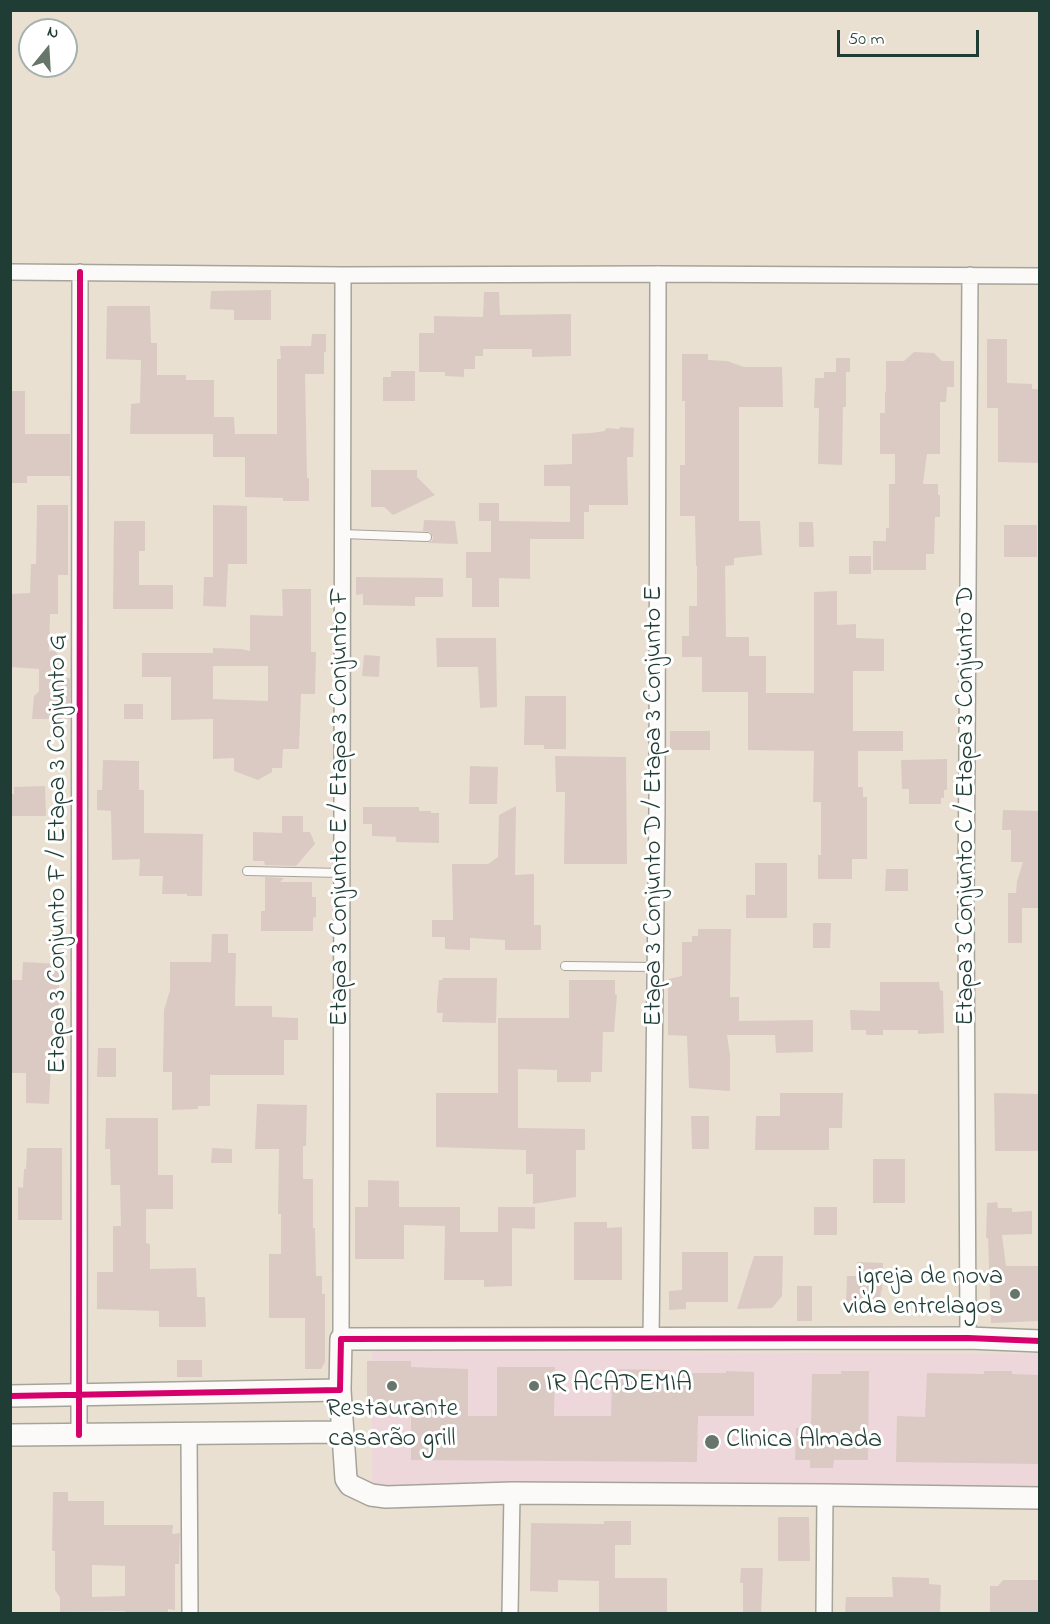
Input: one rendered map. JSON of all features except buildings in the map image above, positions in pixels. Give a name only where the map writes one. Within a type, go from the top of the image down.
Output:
[{"type":"street","points":[[10,272],[1040,276]]},
{"type":"street","name":"Etapa 3 Conjunto F / Etapa 3 Conjunto G","points":[[79,1435],[80,272]]},
{"type":"street","name":"Etapa 3 Conjunto D / Etapa 3 Conjunto E","points":[[651,1339],[658,273]]},
{"type":"street","name":"Etapa 3 Conjunto E / Etapa 3 Conjunto F","points":[[340,1339],[343,275]]},
{"type":"street","name":"Etapa 3 Conjunto C / Etapa 3 Conjunto D","points":[[968,1338],[966,906],[970,275]]},
{"type":"street","points":[[1040,1341],[968,1338],[340,1339],[340,1390],[346,1479],[350,1485],[371,1495],[386,1497],[512,1493],[1040,1498]]},
{"type":"street","points":[[10,1396],[340,1390]]},
{"type":"street","points":[[10,1435],[342,1432]]},
{"type":"street","points":[[189,1434],[190,1614]]},
{"type":"street","points":[[510,1614],[512,1493]]},
{"type":"street","points":[[824,1614],[825,1495]]},
{"type":"lane","points":[[342,534],[427,537]]},
{"type":"lane","points":[[247,871],[342,873]]},
{"type":"lane","points":[[565,966],[655,967]]},
{"type":"shaded area","points":[[372,1351],[1039,1354],[1039,1486],[372,1485]]},
{"type":"cycle path","points":[[79,1435],[80,272]]},
{"type":"cycle path","points":[[10,1396],[340,1390],[341,1339],[968,1338],[1040,1341]]},
{"type":"place","name":"igreja de nova vida entrelagos","points":[[1015,1294]]},
{"type":"place","name":"Restaurante casarão grill","points":[[392,1386]]},
{"type":"place","name":"IR ACADEMIA","points":[[534,1386]]},
{"type":"place","name":"Clinica Almada","points":[[712,1442]]}]
